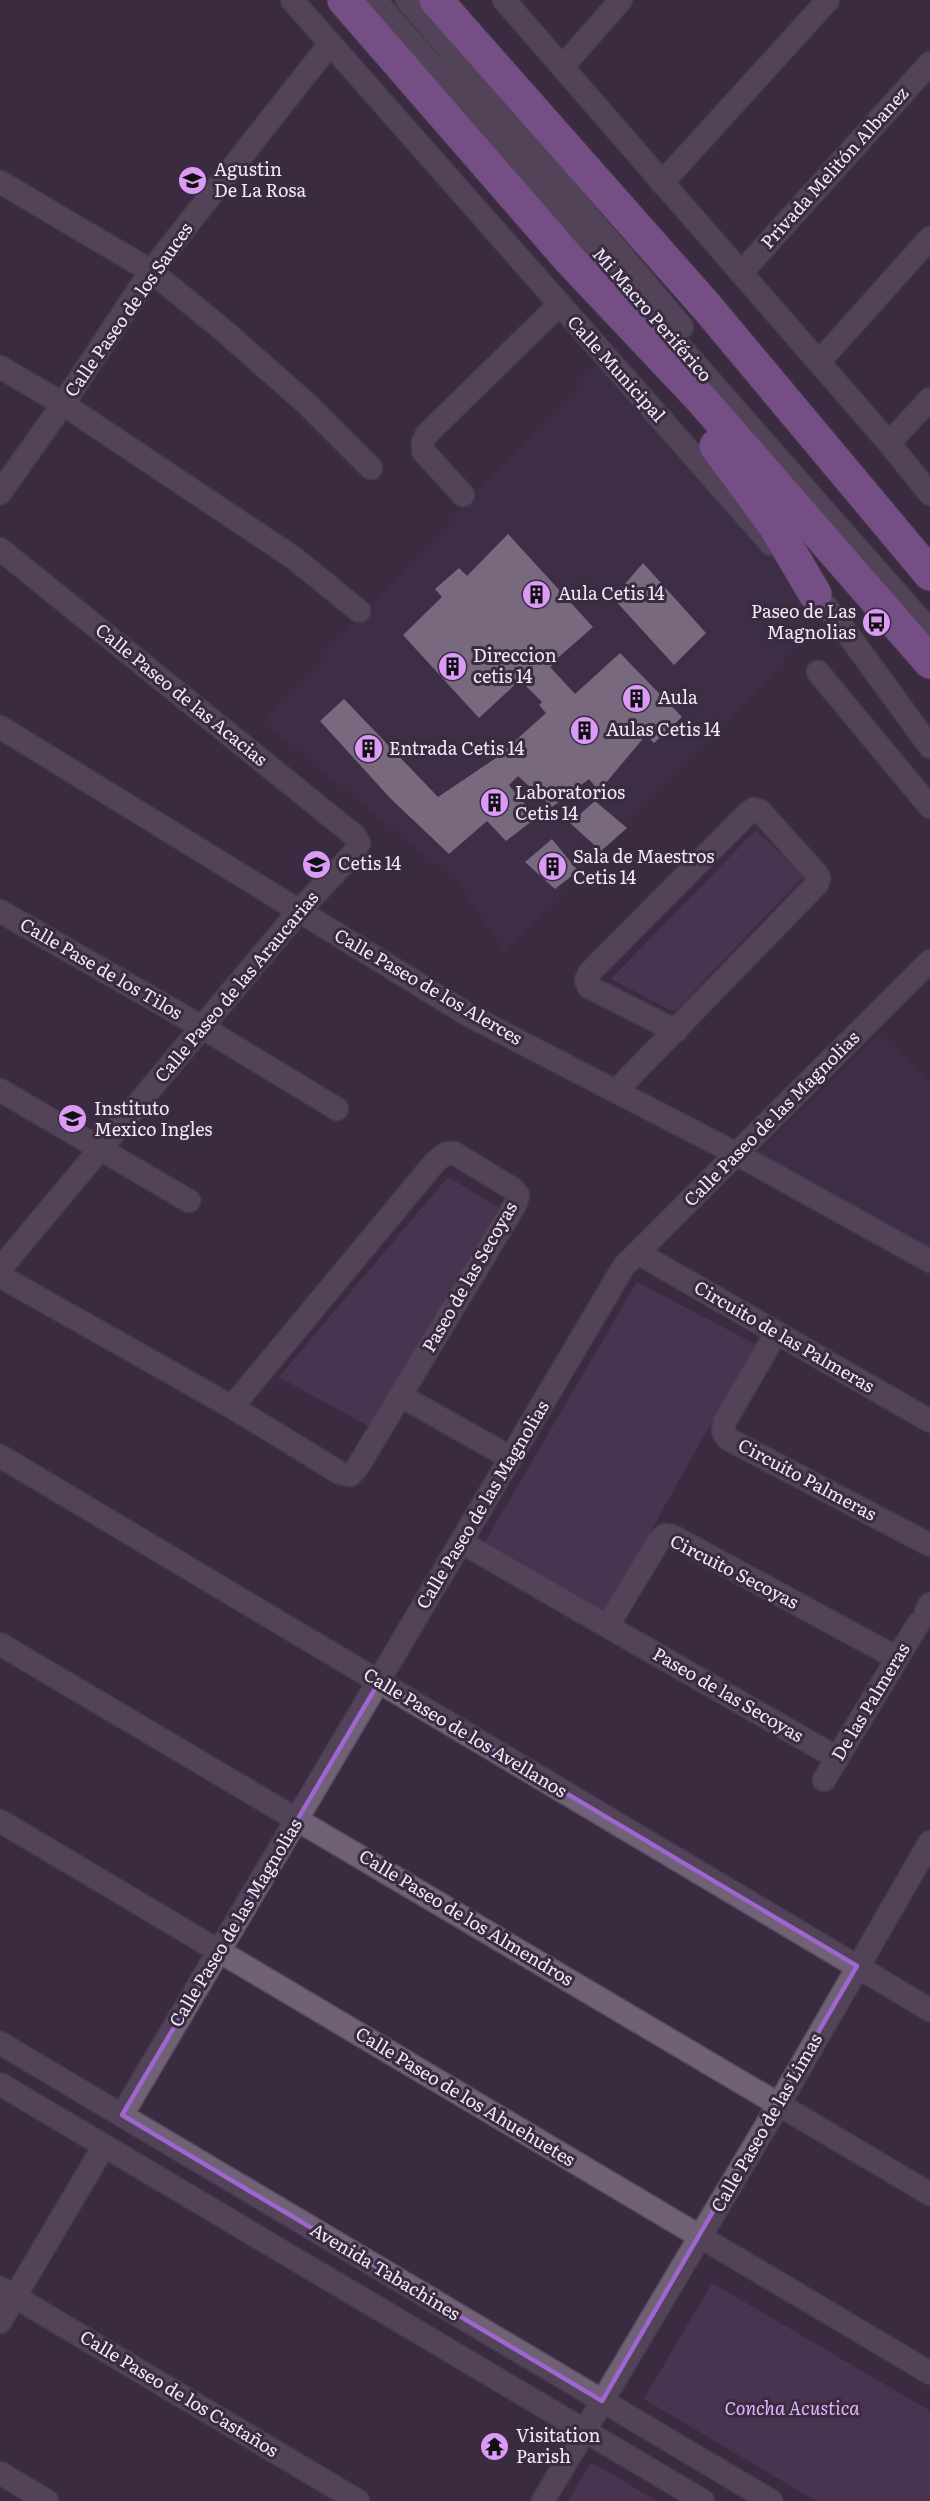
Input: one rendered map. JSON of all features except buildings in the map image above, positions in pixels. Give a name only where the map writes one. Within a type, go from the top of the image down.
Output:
[{"type":"highway","points":[[344,0],[638,341],[775,526],[815,594]]},
{"type":"highway","points":[[436,0],[706,306],[930,574]]},
{"type":"highway","points":[[569,259],[702,400],[930,662]]},
{"type":"street","name":"Calle Municipal","points":[[292,0],[328,45],[836,618],[930,747]]},
{"type":"street","name":"Mi Macro Periférico","points":[[375,0],[930,631]]},
{"type":"street","name":"Mi Macro Periférico","points":[[407,0],[772,433],[930,611]]},
{"type":"street","points":[[504,0],[890,443],[930,494]]},
{"type":"street","points":[[562,66],[621,0]]},
{"type":"street","points":[[662,183],[828,0]]},
{"type":"street","name":"Calle Paseo de los Sauces","points":[[0,493],[63,404],[151,271],[328,45]]},
{"type":"street","name":"Privada Melitón Albanez","points":[[741,273],[930,63]]},
{"type":"street","points":[[0,182],[151,271],[224,330],[306,403],[371,468]]},
{"type":"street","points":[[819,362],[930,238]]},
{"type":"street","points":[[463,495],[423,451],[423,442],[427,434],[559,305]]},
{"type":"street","points":[[0,367],[63,404],[294,558],[359,611]]},
{"type":"street","points":[[890,443],[930,399]]},
{"type":"street","name":"Calle Paseo de las Acacias","points":[[0,549],[355,836],[359,843]]},
{"type":"street","points":[[818,672],[930,807]]},
{"type":"street","name":"Calle Paseo de los Alerces","points":[[0,727],[470,1016],[737,1154],[930,1261]]},
{"type":"street","points":[[616,1091],[676,1031],[817,884],[819,878],[816,873],[760,811],[754,809],[748,813],[590,972],[586,980],[589,987],[676,1031]]},
{"type":"street","name":"Calle Paseo de las Araucarias","points":[[0,1269],[299,911],[354,853],[359,843]]},
{"type":"street","name":"Calle Pase de los Tilos","points":[[0,911],[202,1027],[337,1109]]},
{"type":"street","name":"Calle Paseo de las Magnolias","points":[[122,2115],[624,1266],[737,1154],[926,975]]},
{"type":"street","points":[[0,1090],[189,1202]]},
{"type":"street","name":"Paseo de las Secoyas","points":[[0,1276],[231,1407],[340,1473],[350,1475],[357,1468],[401,1395],[516,1203],[518,1195],[513,1189],[454,1153],[445,1154],[435,1162],[231,1407]]},
{"type":"street","name":"Circuito de las Palmeras","points":[[638,1253],[930,1421]]},
{"type":"street","name":"Circuito Palmeras","points":[[776,1332],[725,1421],[723,1431],[728,1439],[930,1545]]},
{"type":"street","points":[[401,1395],[511,1458]]},
{"type":"street","name":"Calle Paseo de los Avellanos","points":[[0,1456],[930,2010]]},
{"type":"street","name":"Circuito Secoyas","points":[[608,1625],[664,1535],[672,1536],[897,1658]]},
{"type":"street","name":"Paseo de las Secoyas","points":[[461,1542],[837,1758]]},
{"type":"street","name":"De las Palmeras","points":[[824,1780],[924,1613]]},
{"type":"street","name":"Calle Paseo de los Almendros","points":[[0,1644],[298,1818],[930,2194]]},
{"type":"street","name":"Calle Paseo de los Ahuehuetes","points":[[0,1821],[930,2373]]},
{"type":"street","name":"Calle Paseo de las Limas","points":[[543,2501],[779,2104],[930,1842]]},
{"type":"street","name":"Avenida Tabachines","points":[[0,2043],[771,2501]]},
{"type":"street","name":"Avenida Tabachines","points":[[0,2084],[703,2501]]},
{"type":"street","points":[[0,2322],[7,2292],[104,2146]]},
{"type":"street","name":"Calle Paseo de los Castaños","points":[[7,2292],[358,2501]]},
{"type":"street","points":[[0,2473],[47,2501]]},
{"type":"highlighted area","points":[[379,1682],[857,1966],[602,2401],[122,2115]]},
{"type":"shaded area","points":[[598,364],[825,615],[752,697],[504,951],[459,884],[262,721]]},
{"type":"shaded area","points":[[884,1031],[930,1084],[930,1250],[753,1156]]},
{"type":"green space","points":[[756,830],[804,876],[674,1012],[611,979]]},
{"type":"green space","points":[[448,1177],[500,1208],[370,1427],[279,1377]]},
{"type":"green space","points":[[637,1282],[755,1344],[604,1615],[482,1547]]},
{"type":"green space","name":"Concha Acustica","points":[[712,2283],[930,2411],[930,2501],[816,2501],[644,2399]]},
{"type":"green space","points":[[591,2462],[657,2501],[568,2501]]},
{"type":"place","name":"Agustin De La Rosa","points":[[193,180]]},
{"type":"place","name":"Aula Cetis 14","points":[[537,594]]},
{"type":"place","name":"Paseo de Las Magnolias","points":[[877,622]]},
{"type":"place","name":"Direccion cetis 14","points":[[452,666]]},
{"type":"place","name":"Aula","points":[[637,698]]},
{"type":"place","name":"Aulas Cetis 14","points":[[585,730]]},
{"type":"place","name":"Entrada Cetis 14","points":[[368,749]]},
{"type":"place","name":"Laboratorios Cetis 14","points":[[494,803]]},
{"type":"place","name":"Cetis 14","points":[[317,864]]},
{"type":"place","name":"Sala de Maestros Cetis 14","points":[[552,867]]},
{"type":"place","name":"Instituto Mexico Ingles","points":[[73,1119]]},
{"type":"place","name":"Visitation Parish","points":[[495,2446]]}]
